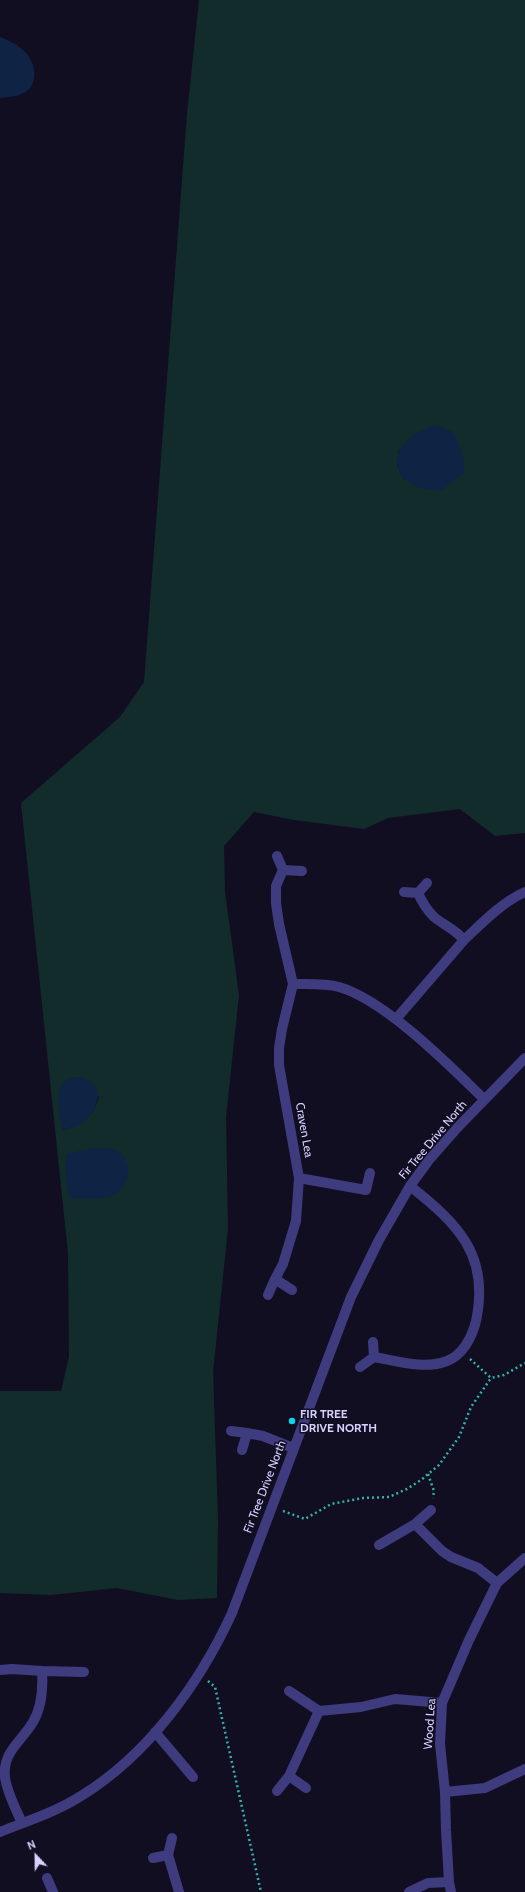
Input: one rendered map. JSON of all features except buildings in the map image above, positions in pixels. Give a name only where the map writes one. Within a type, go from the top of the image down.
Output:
[{"type":"street","points":[[277,856],[283,870],[302,871]]},
{"type":"street","name":"Craven Lea","points":[[268,1295],[283,1264],[296,1221],[299,1178],[279,1065],[279,1048],[282,1029],[293,984],[278,924],[276,904],[276,886],[283,870]]},
{"type":"street","points":[[418,893],[427,883]]},
{"type":"street","points":[[404,892],[418,893]]},
{"type":"street","points":[[396,1020],[464,940],[496,910],[510,899],[525,892]]},
{"type":"street","points":[[418,893],[424,906],[434,917],[455,930],[464,940]]},
{"type":"street","points":[[293,984],[322,984],[339,987],[358,994],[396,1020],[458,1073],[484,1099]]},
{"type":"street","name":"Fir Tree Drive North","points":[[0,1832],[67,1804],[96,1786],[128,1760],[155,1732],[179,1702],[198,1674],[226,1626],[351,1297],[379,1240],[410,1186],[453,1132],[525,1058]]},
{"type":"street","points":[[299,1178],[366,1190],[370,1173]]},
{"type":"street","points":[[360,1368],[374,1357],[427,1365],[447,1361],[461,1351],[471,1336],[478,1313],[479,1286],[475,1261],[463,1236],[434,1205],[410,1186]]},
{"type":"street","points":[[275,1279],[292,1290]]},
{"type":"street","points":[[373,1342],[374,1357]]},
{"type":"street","points":[[230,1431],[263,1436],[293,1448]]},
{"type":"street","points":[[242,1450],[247,1433]]},
{"type":"street","points":[[378,1545],[415,1524],[431,1510]]},
{"type":"street","points":[[415,1524],[442,1551],[451,1557],[478,1568],[497,1583]]},
{"type":"street","name":"Wood Lea","points":[[450,1887],[445,1792],[440,1744],[442,1703],[469,1640],[497,1583],[525,1558]]},
{"type":"street","points":[[0,1670],[12,1669],[84,1672]]},
{"type":"street","points":[[22,1823],[8,1788],[5,1777],[5,1765],[13,1746],[34,1721],[38,1711],[42,1698],[42,1671]]},
{"type":"street","points":[[289,1691],[319,1711],[361,1708],[395,1699],[442,1703]]},
{"type":"street","points":[[276,1791],[289,1776],[319,1711]]},
{"type":"street","points":[[155,1732],[193,1777]]},
{"type":"street","points":[[445,1792],[485,1788],[525,1769]]},
{"type":"street","points":[[289,1776],[306,1788]]},
{"type":"street","points":[[172,1838],[168,1855],[179,1892]]},
{"type":"street","points":[[153,1858],[168,1855]]},
{"type":"street","points":[[47,1878],[53,1892]]},
{"type":"street","points":[[409,1892],[428,1884],[450,1887]]},
{"type":"path","points":[[461,1351],[490,1378]]},
{"type":"path","points":[[272,1506],[305,1519],[331,1504],[363,1498],[389,1497],[407,1489],[439,1465],[459,1436],[471,1407],[490,1378],[504,1375],[525,1363]]},
{"type":"path","points":[[428,1474],[434,1491],[431,1510]]},
{"type":"path","points":[[198,1674],[215,1686],[261,1892]]},
{"type":"green space","points":[[199,0],[525,0],[525,833],[495,836],[460,809],[388,818],[364,829],[294,820],[254,812],[224,846],[225,892],[239,995],[226,1117],[228,1229],[213,1372],[218,1519],[217,1598],[178,1600],[117,1588],[51,1595],[0,1593],[0,1391],[61,1391],[69,1357],[68,1253],[21,803],[120,717],[144,682],[187,114]],"holes":[[[399,449],[405,480],[397,466]],[[99,1096],[94,1109],[86,1119],[75,1126],[62,1130]]]},
{"type":"water","points":[[0,37],[14,44],[26,53],[30,58],[34,70],[31,87],[27,91],[16,96],[0,98]]},
{"type":"water","points":[[439,426],[453,432],[462,452],[464,473],[442,490],[426,490],[407,481],[400,472],[397,462],[399,452],[405,442],[414,435],[426,429]]},
{"type":"water","points":[[72,1077],[83,1078],[91,1082],[96,1087],[98,1094],[97,1101],[91,1115],[86,1120],[76,1126],[62,1130],[58,1100],[59,1093],[61,1086],[65,1081]]},
{"type":"water","points":[[105,1148],[119,1152],[124,1156],[127,1162],[128,1174],[124,1185],[115,1194],[104,1198],[69,1198],[65,1167],[67,1154],[87,1149]]},
{"type":"place","name":"FIR TREE DRIVE NORTH","points":[[292,1421]]}]
